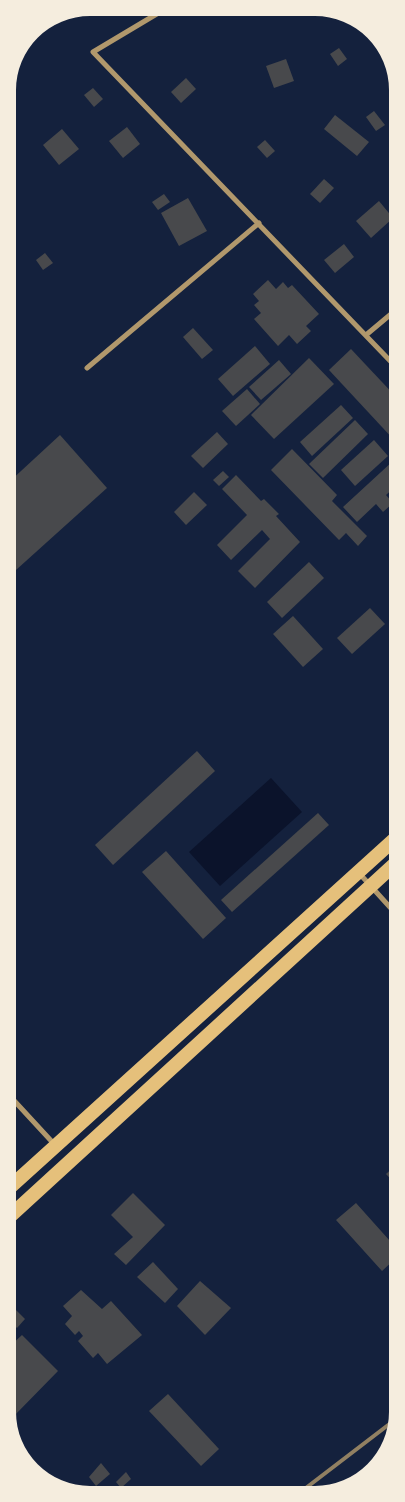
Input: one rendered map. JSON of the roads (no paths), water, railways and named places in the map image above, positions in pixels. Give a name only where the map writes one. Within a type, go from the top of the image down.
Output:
[{"type":"highway","points":[[16,1182],[389,843]]},
{"type":"highway","points":[[16,1211],[389,869]]},
{"type":"street","points":[[153,16],[93,52],[389,360]]},
{"type":"street","points":[[86,368],[259,223]]},
{"type":"street","points":[[366,336],[389,316]]},
{"type":"street","points":[[358,872],[389,906]]},
{"type":"street","points":[[16,1102],[56,1145]]},
{"type":"water","points":[[271,778],[302,812],[220,886],[189,852]]},
{"type":"railway","points":[[308,1486],[387,1426]]}]
